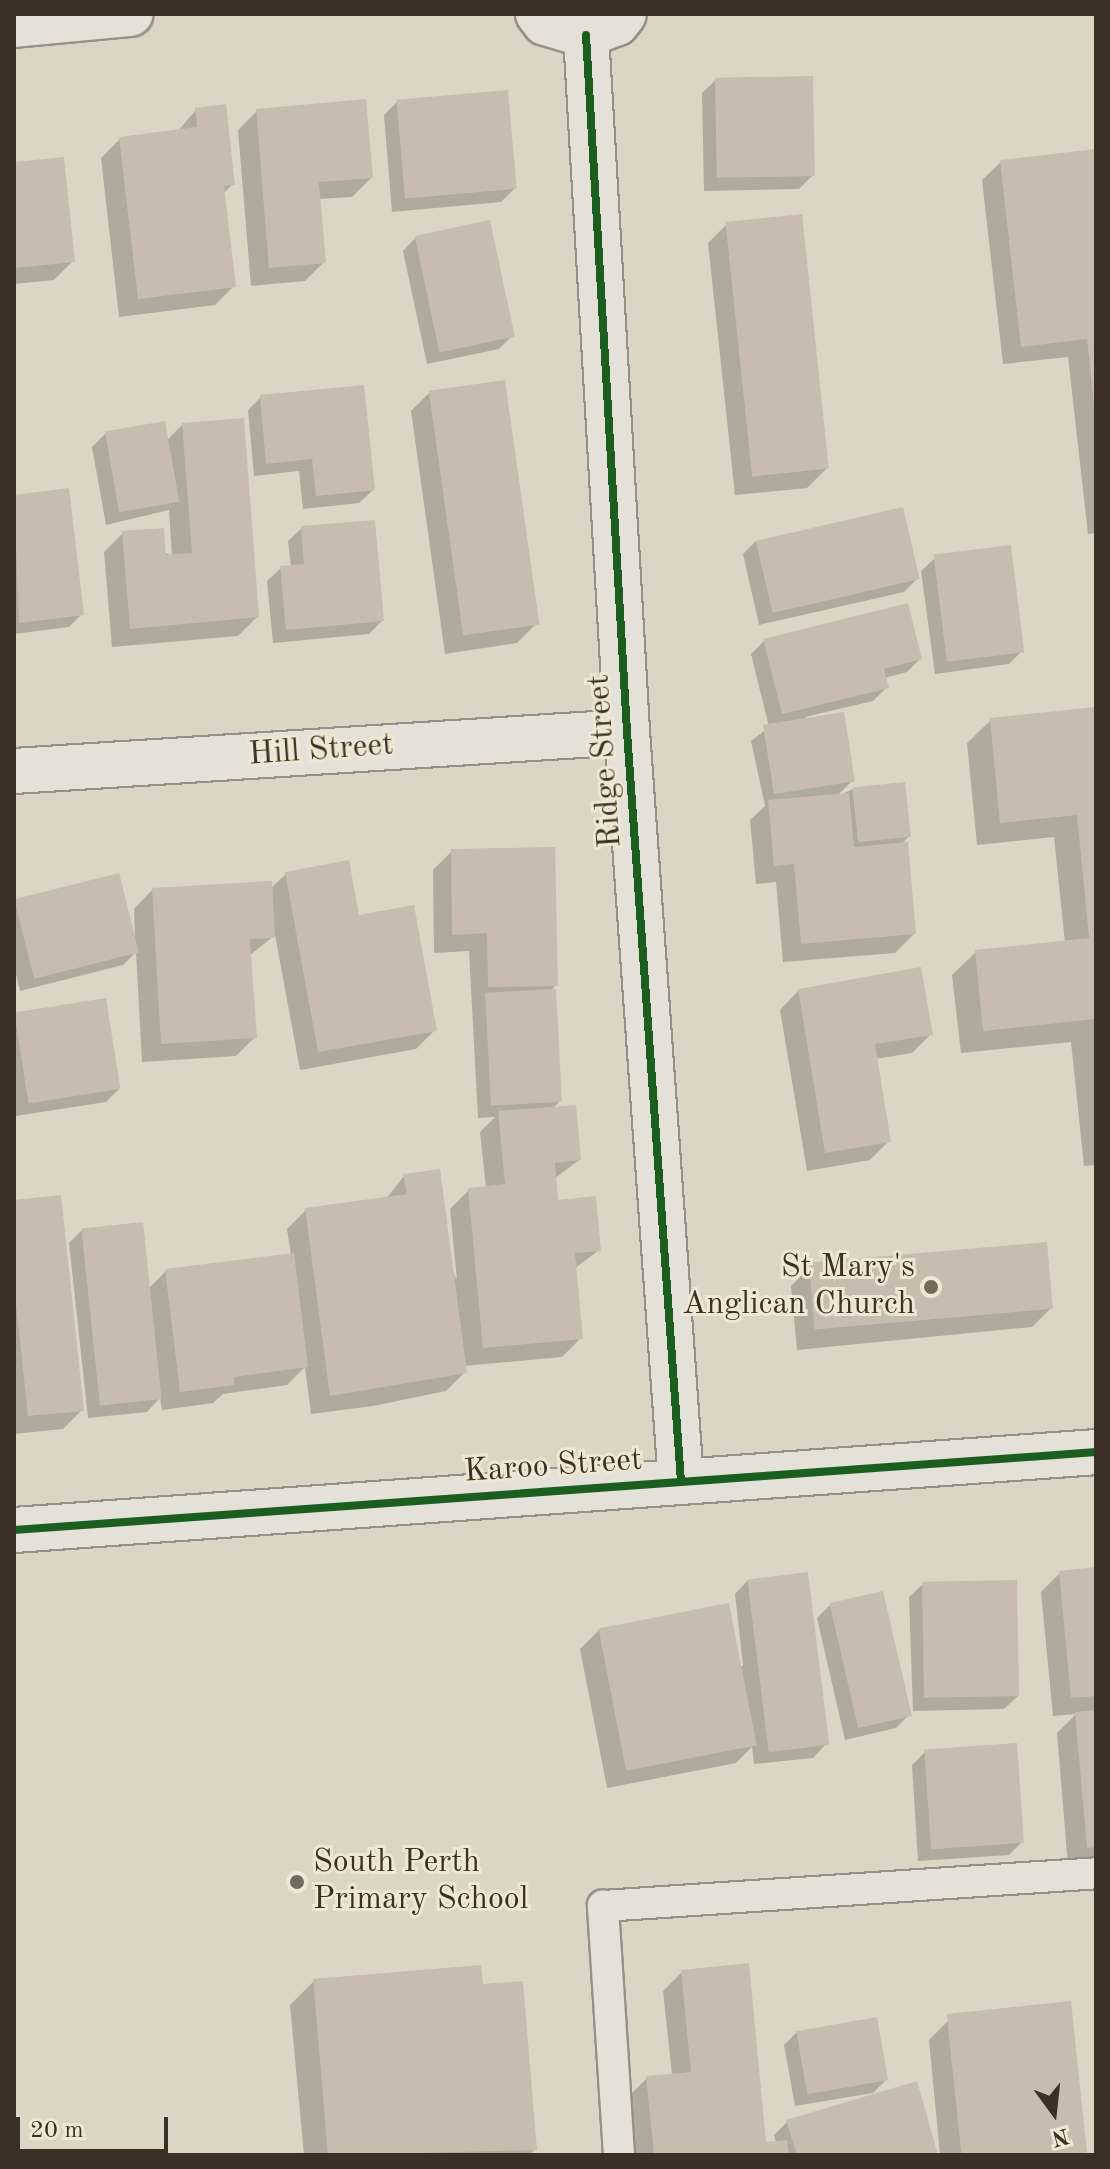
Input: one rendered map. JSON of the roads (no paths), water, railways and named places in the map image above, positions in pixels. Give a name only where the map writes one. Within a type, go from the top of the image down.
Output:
[{"type":"street","points":[[14,25],[130,14]]},
{"type":"street","points":[[538,14],[545,23],[586,35],[617,23],[624,14]]},
{"type":"street","name":"Ridge Street","points":[[586,35],[627,732],[681,1482]]},
{"type":"street","name":"Hill Street","points":[[14,771],[627,732]]},
{"type":"street","name":"Karoo Street","points":[[14,1530],[1096,1452]]},
{"type":"lane","points":[[619,2155],[603,1906],[1096,1873]]},
{"type":"place","name":"St Mary's Anglican Church","points":[[931,1287]]},
{"type":"place","name":"South Perth Primary School","points":[[297,1882]]}]
